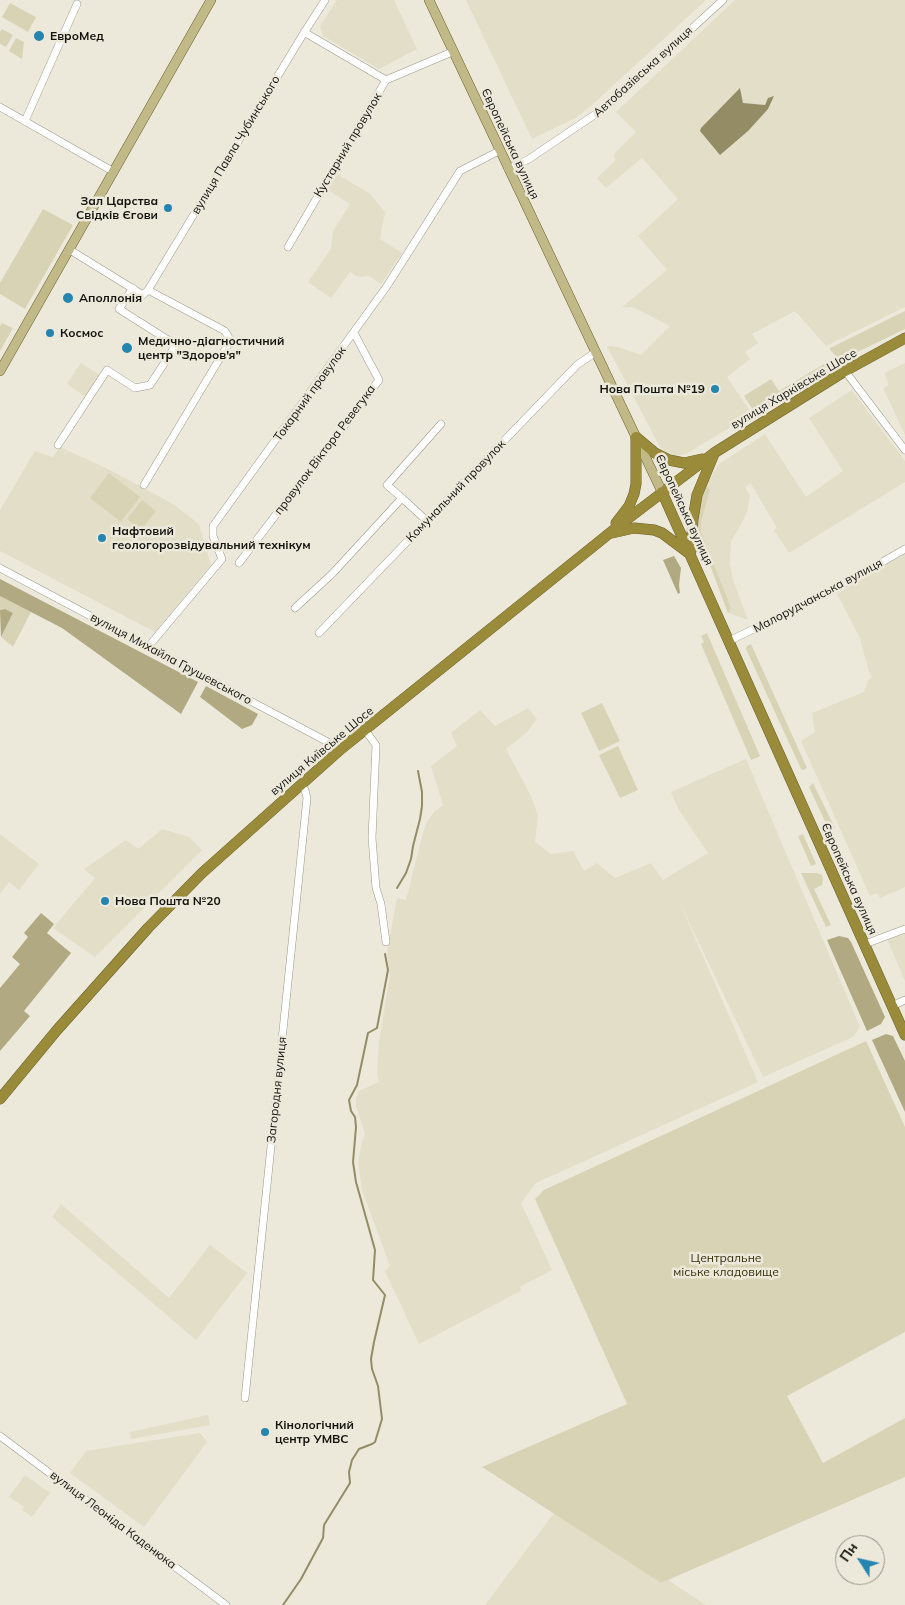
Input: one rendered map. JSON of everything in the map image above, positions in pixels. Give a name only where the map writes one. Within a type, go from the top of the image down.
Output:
[{"type":"highway","name":"вулиця Харківське Шосе","points":[[699,464],[845,371],[905,338]]},
{"type":"highway","points":[[636,437],[655,453],[677,462],[691,462],[714,453]]},
{"type":"highway","points":[[609,533],[634,494],[636,484],[636,437]]},
{"type":"highway","points":[[690,555],[697,495],[714,453]]},
{"type":"highway","name":"вулиця Київське Шосе","points":[[0,1100],[63,1022],[148,928],[202,873],[341,749],[609,533],[699,464]]},
{"type":"highway","name":"Європейська вулиця","points":[[662,492],[905,1035]]},
{"type":"highway","points":[[609,533],[634,528],[654,530],[662,533],[690,555]]},
{"type":"main road","points":[[0,371],[210,0]]},
{"type":"main road","name":"Європейська вулиця","points":[[428,0],[662,492]]},
{"type":"street","name":"вулиця Павла Чубинського","points":[[148,290],[325,0]]},
{"type":"street","name":"Автобазівська вулиця","points":[[508,169],[529,159],[606,107],[723,0]]},
{"type":"street","points":[[25,121],[77,4]]},
{"type":"street","points":[[304,32],[386,80]]},
{"type":"street","name":"Кустарний провулок","points":[[288,247],[386,80],[452,52]]},
{"type":"street","points":[[0,107],[114,172]]},
{"type":"street","name":"Токарний провулок","points":[[148,647],[222,559],[213,536],[213,526],[387,286],[460,171],[499,151]]},
{"type":"street","points":[[70,250],[143,295],[148,290],[225,332],[229,338],[228,345],[144,485]]},
{"type":"street","points":[[58,445],[106,370],[135,388],[150,385],[176,345],[119,309],[133,288]]},
{"type":"street","name":"провулок Віктора Ревегука","points":[[239,563],[379,380],[354,333]]},
{"type":"street","name":"Комунальний провулок","points":[[319,633],[577,365],[596,352]]},
{"type":"street","points":[[845,371],[905,450]]},
{"type":"street","points":[[427,522],[387,485],[440,424]]},
{"type":"street","points":[[296,608],[332,574],[402,498]]},
{"type":"street","name":"Малорудчанська вулиця","points":[[729,641],[833,590],[905,548]]},
{"type":"street","name":"вулиця Михайла Грушевського","points":[[0,568],[341,749]]},
{"type":"street","points":[[365,730],[376,745],[372,838],[376,888],[381,904],[386,942]]},
{"type":"street","name":"Загородня вулиця","points":[[245,1398],[308,798],[305,790],[300,785]]},
{"type":"street","points":[[865,944],[905,929]]},
{"type":"street","points":[[892,1006],[905,1000]]},
{"type":"street","name":"вулиця Леоніда Каденюка","points":[[0,1436],[226,1605]]},
{"type":"shaded area","points":[[337,0],[394,0],[417,49],[379,69],[323,36],[320,26]]},
{"type":"shaded area","points":[[466,0],[706,0],[577,117],[532,139]]},
{"type":"shaded area","points":[[735,0],[905,0],[905,307],[826,346],[795,311],[752,334],[758,343],[745,352],[750,359],[727,377],[752,414],[686,454],[676,456],[660,447],[607,346],[618,347],[641,355],[670,326],[633,307],[622,307],[667,270],[638,236],[678,199],[642,158],[606,188],[597,178],[615,161],[614,154],[636,132],[616,112]]},
{"type":"shaded area","points":[[740,88],[743,103],[765,105],[768,98],[774,96],[768,109],[748,131],[720,155],[700,131]]},
{"type":"shaded area","points":[[335,173],[369,193],[385,212],[380,239],[402,253],[381,284],[369,276],[358,277],[350,272],[331,298],[308,282],[331,249],[333,231],[350,204],[326,189]]},
{"type":"shaded area","points":[[81,363],[100,375],[86,397],[67,384]]},
{"type":"shaded area","points":[[905,363],[905,435],[883,388],[889,385],[884,373]]},
{"type":"shaded area","points":[[852,390],[905,461],[905,482],[789,553],[774,530],[777,528],[751,484],[745,487],[750,496],[747,512],[731,541],[730,564],[733,580],[748,620],[728,613],[698,533],[704,488],[719,464],[765,434],[806,497],[843,471],[809,418]]},
{"type":"shaded area","name":"Нафтовий геологорозвідувальний технікум","points":[[60,447],[110,470],[173,504],[199,524],[211,565],[155,632],[0,551],[0,510],[35,451],[53,457]]},
{"type":"shaded area","points":[[905,553],[905,887],[880,898],[877,893],[870,896],[801,741],[815,732],[812,713],[864,692],[868,680],[872,677],[860,638],[837,594]]},
{"type":"shaded area","points":[[674,556],[681,568],[680,593],[678,594],[663,560]]},
{"type":"shaded area","points":[[0,579],[198,682],[181,714],[62,628],[0,596]]},
{"type":"shaded area","points":[[5,609],[13,613],[1,637],[0,610]]},
{"type":"shaded area","points":[[206,686],[258,714],[252,725],[242,729],[200,697]]},
{"type":"shaded area","points":[[528,708],[537,719],[527,732],[506,749],[531,796],[538,816],[535,842],[551,854],[573,851],[584,871],[597,863],[615,878],[651,863],[663,880],[708,853],[679,810],[671,792],[746,759],[860,1027],[853,1037],[763,1077],[678,899],[758,1082],[536,1183],[521,1203],[552,1270],[520,1287],[521,1291],[419,1344],[385,1271],[390,1266],[362,1190],[358,1163],[365,1134],[356,1106],[356,1099],[359,1091],[379,1082],[377,1074],[379,1042],[390,974],[387,953],[397,898],[406,900],[427,822],[434,812],[443,805],[431,766],[457,746],[451,733],[480,710],[495,726]]},
{"type":"shaded area","points":[[162,829],[189,837],[202,850],[95,957],[53,928],[95,878],[84,869],[126,840],[138,849]]},
{"type":"shaded area","points":[[0,834],[39,864],[19,890],[9,882],[0,894]]},
{"type":"shaded area","points":[[41,913],[54,924],[47,933],[71,953],[24,1011],[30,1016],[0,1051],[0,988],[20,964],[12,957],[28,937],[24,933]]},
{"type":"shaded area","points":[[905,932],[905,981],[887,939]]},
{"type":"shaded area","points":[[839,936],[848,938],[851,942],[885,1017],[881,1024],[867,1031],[827,940]]},
{"type":"shaded area","points":[[886,1034],[893,1036],[905,1061],[905,1112],[872,1040]]},
{"type":"shaded area","points":[[61,1204],[169,1298],[210,1245],[247,1273],[196,1340],[52,1217]]},
{"type":"shaded area","points":[[208,1415],[210,1425],[131,1439],[130,1432]]},
{"type":"shaded area","points":[[200,1433],[207,1442],[144,1527],[70,1473],[86,1451]]},
{"type":"shaded area","points":[[25,1475],[50,1493],[32,1517],[22,1510],[24,1507],[9,1497]]},
{"type":"shaded area","points":[[554,1513],[661,1583],[668,1580],[706,1605],[485,1605]]},
{"type":"green space","points":[[10,3],[36,17],[28,32],[2,17]]},
{"type":"green space","points":[[2,29],[13,35],[6,47],[0,44],[0,32]]},
{"type":"green space","points":[[16,38],[24,42],[22,59],[9,51]]},
{"type":"green space","points":[[43,209],[73,225],[25,309],[0,294],[0,283]]},
{"type":"green space","points":[[905,311],[905,329],[843,359],[837,357],[830,350],[830,348]]},
{"type":"green space","points":[[2,323],[13,328],[0,351],[0,326]]},
{"type":"green space","points":[[829,361],[833,364],[833,369],[756,415],[744,396],[771,379],[779,391]]},
{"type":"green space","points":[[109,473],[140,497],[121,522],[90,498]]},
{"type":"green space","points":[[708,487],[710,490],[701,522],[701,532],[731,608],[728,613],[698,533],[699,508],[704,488]]},
{"type":"green space","points":[[142,500],[156,511],[141,530],[127,519]]},
{"type":"green space","points":[[0,596],[31,612],[13,647],[1,637],[13,613],[5,609],[0,610]]},
{"type":"green space","points":[[707,633],[760,756],[751,760],[701,644],[704,642],[701,636]]},
{"type":"green space","points":[[751,644],[807,768],[803,770],[746,649]]},
{"type":"green space","points":[[602,703],[620,741],[599,751],[581,713]]},
{"type":"green space","points":[[618,746],[638,790],[620,798],[599,755]]},
{"type":"green space","points":[[813,783],[835,828],[829,830],[809,787]]},
{"type":"green space","points":[[803,834],[816,864],[811,866],[798,836]]},
{"type":"green space","points":[[801,873],[817,873],[822,875],[822,885],[814,889],[831,925],[826,927]]},
{"type":"green space","name":"Центральне міське кладовище","points":[[866,1041],[905,1127],[905,1332],[787,1396],[823,1463],[905,1418],[905,1477],[661,1583],[482,1467],[627,1404],[535,1199],[544,1190]]},
{"type":"waterway","points":[[397,888],[406,873],[411,859],[420,819],[422,792],[418,771]]},
{"type":"waterway","points":[[283,1605],[301,1579],[323,1538],[324,1525],[350,1483],[349,1472],[352,1460],[359,1449],[375,1442],[382,1419],[378,1386],[372,1369],[371,1359],[385,1295],[373,1280],[375,1250],[356,1182],[353,1162],[356,1127],[355,1117],[351,1111],[349,1100],[357,1085],[368,1033],[377,1028],[388,970],[385,954]]},
{"type":"place","name":"ЕвроМед","points":[[39,36]]},
{"type":"place","name":"Зал Царства Cвідків Єгови","points":[[168,208]]},
{"type":"place","name":"Аполлонія","points":[[68,298]]},
{"type":"place","name":"Космос","points":[[50,333]]},
{"type":"place","name":"Медично-діагностичний центр \"Здоров'я\"","points":[[127,348]]},
{"type":"place","name":"Нова Пошта №19","points":[[715,389]]},
{"type":"place","name":"Нафтовий геологорозвідувальний технікум","points":[[102,538]]},
{"type":"place","name":"Нова Пошта №20","points":[[105,901]]},
{"type":"place","name":"Кінологічний центр УМВС","points":[[265,1432]]}]
